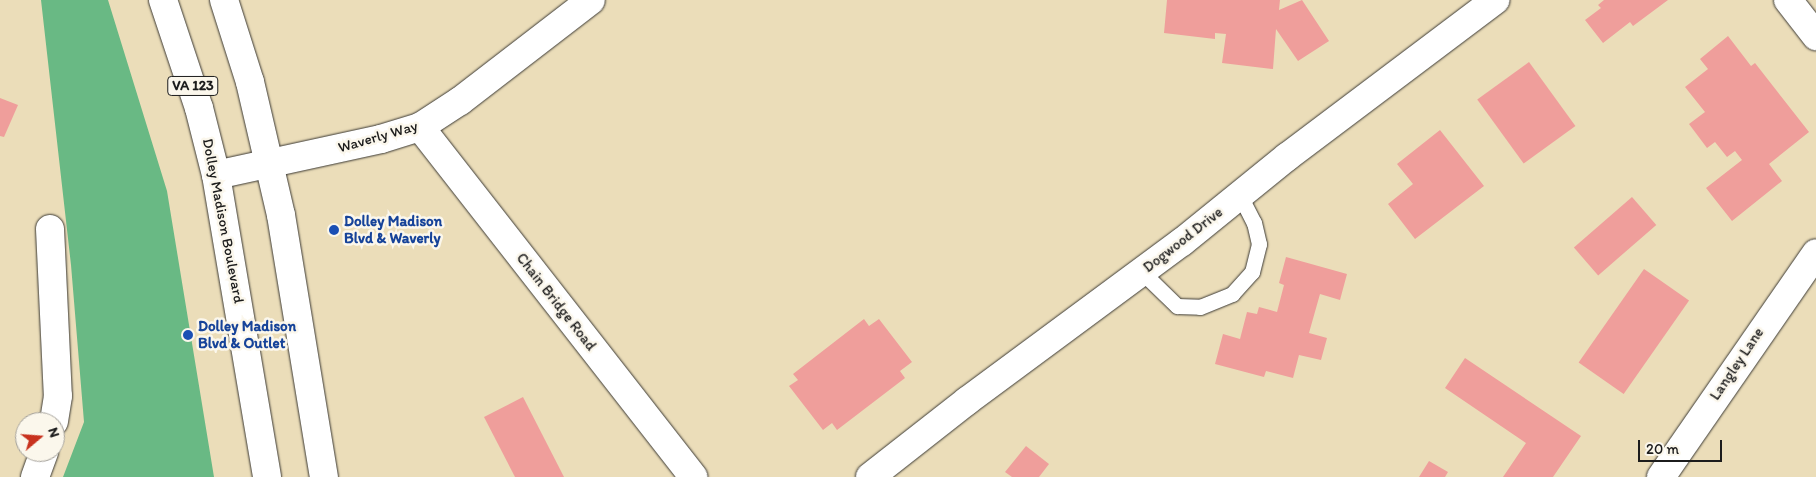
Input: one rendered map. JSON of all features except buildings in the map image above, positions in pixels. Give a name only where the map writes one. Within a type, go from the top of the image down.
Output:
[{"type":"street","name":"Dolley Madison Boulevard","points":[[163,0],[197,100],[216,175],[267,477]]},
{"type":"street","points":[[224,0],[250,82],[270,164],[290,267],[324,477]]},
{"type":"street","name":"Waverly Way","points":[[216,175],[381,139],[420,127],[460,101],[591,0]]},
{"type":"street","name":"Dogwood Drive","points":[[870,477],[1142,272],[1495,0]]},
{"type":"street","points":[[1788,0],[1816,36]]},
{"type":"street","name":"Chain Bridge Road","points":[[420,127],[693,477]]},
{"type":"street","points":[[50,229],[58,396],[56,412]]},
{"type":"street","name":"Langley Lane","points":[[1661,477],[1816,253]]},
{"type":"street","points":[[35,477],[40,462]]},
{"type":"lane","points":[[1142,272],[1177,306],[1200,307],[1232,294],[1252,272],[1259,244],[1254,223],[1240,195]]},
{"type":"green space","points":[[41,0],[108,0],[167,191],[214,477],[63,477],[84,422],[71,265]]},
{"type":"place","name":"Dolley Madison Blvd & Waverly","points":[[334,230]]},
{"type":"place","name":"Dolley Madison Blvd & Outlet","points":[[188,335]]}]
